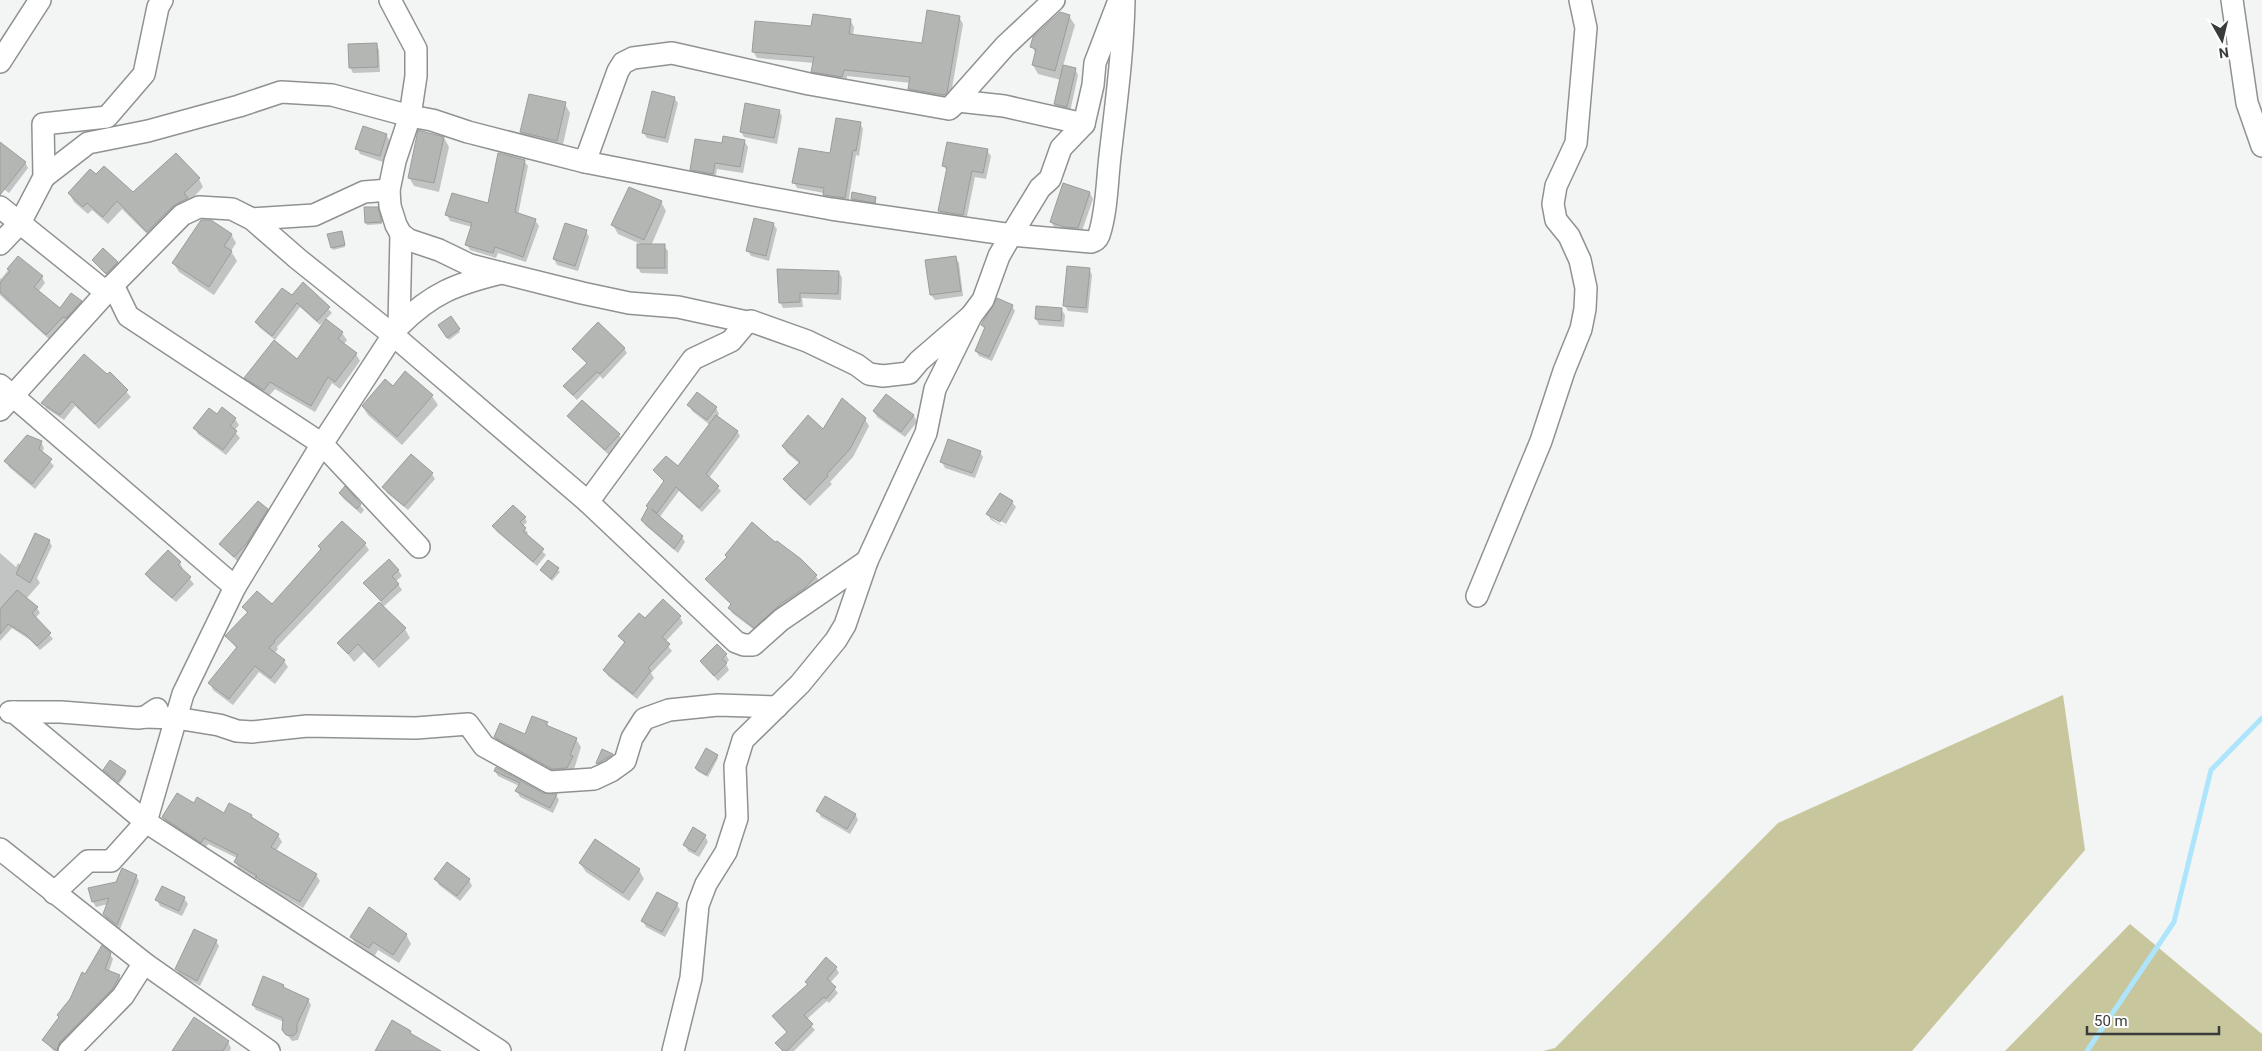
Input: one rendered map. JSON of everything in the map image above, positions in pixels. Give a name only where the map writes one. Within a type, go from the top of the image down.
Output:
[{"type":"street","points":[[0,62],[40,0]]},
{"type":"street","points":[[44,177],[43,124],[107,117],[144,74],[158,7],[162,0]]},
{"type":"street","points":[[390,0],[416,49],[416,76],[410,116],[395,161],[388,190],[390,206],[401,234],[396,331]]},
{"type":"street","points":[[949,109],[1005,46],[1054,0]]},
{"type":"street","points":[[673,1051],[690,978],[698,905],[706,884],[726,852],[737,818],[735,766],[743,740],[800,684],[836,640],[845,625],[867,561],[926,433],[934,389],[971,316],[983,300],[999,256],[1040,188],[1050,178],[1061,148],[1084,124],[1093,85],[1095,63],[1119,0]]},
{"type":"street","points":[[0,244],[20,224],[44,177],[88,143],[157,129],[281,92],[332,95],[432,120],[468,132],[584,162],[832,209],[1012,235],[1096,241],[1099,236],[1118,91],[1124,35],[1124,0]]},
{"type":"street","points":[[1477,596],[1541,441],[1564,371],[1581,329],[1585,309],[1586,288],[1580,260],[1569,236],[1556,220],[1553,204],[1556,186],[1576,143],[1586,28],[1580,0]]},
{"type":"street","points":[[2232,0],[2247,103],[2262,146]]},
{"type":"street","points":[[584,162],[618,71],[623,62],[633,58],[672,53],[809,84],[949,109]]},
{"type":"street","points":[[949,109],[958,101],[1004,106],[1084,124]]},
{"type":"street","points":[[252,219],[314,215],[364,192],[388,190]]},
{"type":"street","points":[[0,207],[20,224],[110,289],[128,316],[322,444],[419,547]]},
{"type":"street","points":[[235,587],[4,397],[182,215],[199,207],[232,209],[252,219],[298,260],[396,331],[588,502],[736,642],[744,645],[753,645],[781,620],[867,561]]},
{"type":"street","points":[[401,234],[470,265],[630,303],[678,307],[747,322],[751,321],[807,341],[857,364],[869,374],[883,376],[909,373],[925,355],[971,316]]},
{"type":"street","points":[[54,893],[88,861],[111,861],[146,822],[183,694],[235,587],[322,444],[396,331],[414,311],[436,295],[453,287],[504,272]]},
{"type":"street","points":[[588,502],[692,359],[731,342],[747,322]]},
{"type":"street","points":[[145,716],[183,694]]},
{"type":"street","points":[[7,712],[176,718],[219,725],[237,731],[252,732],[307,726],[416,728],[468,724],[478,734],[484,746],[549,782],[594,779],[611,771],[625,761],[632,738],[644,719],[669,710],[718,705],[777,707]]},
{"type":"street","points":[[7,712],[146,822],[500,1051]]},
{"type":"street","points":[[0,849],[144,962],[269,1051]]},
{"type":"street","points":[[69,1051],[123,996],[144,962]]},
{"type":"green space","points":[[2063,695],[2085,850],[1912,1051],[1543,1051],[1555,1048],[1778,823]]},
{"type":"green space","points":[[2130,924],[2262,1034],[2262,1051],[2005,1051]]},
{"type":"building","points":[[927,10],[960,16],[947,93],[944,95],[908,89],[910,77],[844,70],[842,77],[811,72],[814,57],[752,52],[755,21],[811,26],[813,14],[851,19],[849,34],[922,43]]},
{"type":"building","points":[[1060,12],[1070,15],[1055,71],[1032,65],[1036,49],[1030,47],[1033,37]]},
{"type":"building","points":[[377,43],[378,67],[349,68],[348,44]]},
{"type":"building","points":[[1063,65],[1076,68],[1067,107],[1054,104]]},
{"type":"building","points":[[652,91],[675,97],[665,138],[642,133]]},
{"type":"building","points":[[529,94],[566,102],[557,141],[520,132]]},
{"type":"building","points":[[745,103],[780,110],[774,138],[740,132]]},
{"type":"building","points":[[836,118],[861,122],[856,151],[853,150],[845,198],[823,195],[824,188],[792,183],[799,148],[830,153]]},
{"type":"building","points":[[363,126],[387,134],[380,156],[355,149]]},
{"type":"building","points":[[418,130],[444,137],[434,183],[408,178]]},
{"type":"building","points":[[723,136],[745,140],[740,167],[715,163],[713,174],[690,170],[695,139],[722,143]]},
{"type":"building","points":[[0,142],[26,162],[0,195]]},
{"type":"building","points":[[947,142],[988,149],[983,173],[972,171],[963,215],[938,211],[947,167],[942,166]]},
{"type":"building","points":[[176,153],[200,178],[184,193],[188,198],[173,206],[147,232],[117,201],[103,217],[87,203],[83,207],[68,193],[90,169],[96,174],[104,166],[133,192]]},
{"type":"building","points":[[498,153],[525,160],[515,212],[536,219],[523,257],[495,247],[493,253],[465,245],[472,223],[445,215],[452,193],[488,203]]},
{"type":"building","points":[[1063,183],[1090,192],[1078,228],[1064,227],[1050,222]]},
{"type":"building","points":[[629,187],[662,201],[644,240],[611,225]]},
{"type":"building","points":[[852,192],[876,197],[875,203],[851,199]]},
{"type":"building","points":[[364,207],[378,207],[382,222],[365,223]]},
{"type":"building","points":[[754,218],[774,223],[766,256],[746,251]]},
{"type":"building","points":[[201,220],[211,220],[232,234],[224,246],[232,251],[209,287],[172,263]]},
{"type":"building","points":[[565,223],[587,230],[575,266],[553,259]]},
{"type":"building","points":[[342,231],[345,245],[331,248],[327,234]]},
{"type":"building","points":[[637,244],[665,244],[665,268],[637,268]]},
{"type":"building","points":[[103,248],[118,262],[106,274],[92,260]]},
{"type":"building","points":[[18,256],[43,276],[34,287],[60,308],[71,293],[82,301],[46,335],[0,292],[0,283],[10,271],[7,269]]},
{"type":"building","points":[[956,256],[961,291],[930,295],[925,260]]},
{"type":"building","points":[[1067,266],[1090,268],[1086,308],[1063,306]]},
{"type":"building","points":[[777,269],[839,271],[838,294],[800,293],[800,302],[779,303]]},
{"type":"building","points":[[303,282],[330,307],[317,321],[297,303],[272,336],[255,322],[282,288],[292,295]]},
{"type":"building","points":[[997,298],[1013,305],[989,357],[975,351],[985,327],[981,325]]},
{"type":"building","points":[[1036,306],[1062,308],[1061,321],[1035,319]]},
{"type":"building","points":[[451,316],[460,329],[447,338],[438,325]]},
{"type":"building","points":[[326,319],[343,332],[338,339],[357,353],[335,382],[328,377],[311,406],[270,382],[264,390],[244,378],[274,340],[297,359]]},
{"type":"building","points":[[598,322],[625,348],[600,374],[597,372],[573,395],[563,386],[587,363],[572,349]]},
{"type":"building","points":[[84,354],[107,374],[110,372],[128,390],[95,424],[72,401],[60,415],[41,403]]},
{"type":"building","points":[[405,371],[433,395],[397,437],[362,406],[385,379],[393,386]]},
{"type":"building","points":[[697,392],[717,407],[707,420],[687,405]]},
{"type":"building","points":[[886,394],[914,415],[901,432],[873,411]]},
{"type":"building","points":[[842,398],[866,418],[850,449],[805,500],[783,479],[800,462],[782,446],[808,415],[823,429]]},
{"type":"building","points":[[582,400],[620,434],[605,450],[567,416]]},
{"type":"building","points":[[222,407],[236,418],[230,426],[237,431],[223,450],[193,428],[209,408],[217,414]]},
{"type":"building","points":[[716,415],[738,431],[706,474],[719,486],[699,508],[676,487],[657,513],[651,509],[683,536],[674,549],[641,520],[648,507],[646,506],[664,481],[653,470],[666,456],[678,466]]},
{"type":"building","points":[[27,435],[42,441],[39,449],[52,459],[32,484],[4,461]]},
{"type":"building","points":[[948,439],[981,451],[972,473],[940,462]]},
{"type":"building","points":[[411,454],[433,473],[404,506],[382,487]]},
{"type":"building","points":[[345,486],[361,504],[357,509],[339,493]]},
{"type":"building","points":[[1000,493],[1013,501],[1000,522],[986,514]]},
{"type":"building","points":[[258,501],[268,509],[247,543],[234,557],[219,544]]},
{"type":"building","points":[[513,505],[526,517],[520,522],[526,528],[523,531],[544,549],[533,562],[492,526]]},
{"type":"building","points":[[342,521],[366,543],[269,648],[285,660],[271,678],[255,666],[229,699],[208,683],[237,647],[225,636],[248,612],[242,607],[257,591],[272,604],[321,549],[318,546]]},
{"type":"building","points":[[752,522],[775,542],[777,541],[801,559],[817,575],[805,588],[782,603],[754,628],[728,608],[731,604],[705,579],[727,557],[725,555]]},
{"type":"building","points":[[35,533],[50,540],[30,583],[16,574]]},
{"type":"building","points":[[168,550],[181,562],[178,565],[191,577],[172,598],[145,574]]},
{"type":"building","points":[[389,559],[399,570],[392,576],[399,584],[381,601],[363,583]]},
{"type":"building","points":[[548,560],[559,568],[551,579],[540,570]]},
{"type":"building","points":[[17,590],[38,607],[32,613],[51,633],[37,646],[26,635],[8,624],[0,634],[0,609]]},
{"type":"building","points":[[663,599],[681,616],[662,637],[670,644],[648,668],[651,671],[633,694],[603,670],[625,642],[618,636],[639,613],[645,618]]},
{"type":"building","points":[[379,602],[406,628],[373,660],[358,644],[348,654],[337,643]]},
{"type":"building","points":[[717,644],[727,654],[722,659],[727,663],[714,676],[700,661]]},
{"type":"building","points":[[532,716],[548,722],[546,725],[577,738],[570,755],[573,756],[567,768],[552,769],[494,737],[500,723],[525,734]]},
{"type":"building","points":[[706,748],[718,755],[706,775],[695,768]]},
{"type":"building","points":[[602,749],[613,754],[597,764],[596,763]]},
{"type":"building","points":[[110,760],[126,771],[118,782],[103,770]]},
{"type":"building","points":[[496,767],[543,793],[557,794],[550,808],[515,791],[520,783],[494,771]]},
{"type":"building","points":[[177,793],[194,803],[197,797],[224,813],[229,803],[252,815],[251,817],[279,834],[271,847],[317,874],[300,902],[255,877],[257,876],[234,862],[238,855],[204,838],[201,843],[162,817]]},
{"type":"building","points":[[825,796],[856,814],[847,829],[816,811]]},
{"type":"building","points":[[693,827],[706,835],[695,852],[683,845]]},
{"type":"building","points":[[595,839],[640,869],[623,893],[579,863]]},
{"type":"building","points":[[447,862],[470,879],[457,896],[434,879]]},
{"type":"building","points":[[122,868],[137,875],[117,925],[103,914],[109,898],[92,902],[88,888],[116,882]]},
{"type":"building","points":[[162,886],[185,897],[179,911],[155,900]]},
{"type":"building","points":[[657,892],[678,903],[662,932],[641,921]]},
{"type":"building","points":[[369,907],[407,934],[393,955],[373,942],[369,948],[350,937]]},
{"type":"building","points":[[194,929],[217,940],[197,981],[175,969]]},
{"type":"building","points":[[102,945],[111,953],[105,969],[120,975],[113,988],[60,1042],[57,1051],[42,1040],[59,1017],[57,1015],[70,999],[82,972],[85,974]]},
{"type":"building","points":[[826,957],[837,967],[827,979],[836,987],[826,999],[824,997],[804,1015],[813,1024],[787,1051],[783,1051],[775,1043],[787,1032],[772,1016],[808,984],[805,982]]},
{"type":"building","points":[[263,976],[309,999],[297,1024],[297,1032],[293,1036],[286,1035],[282,1030],[283,1018],[252,1005]]},
{"type":"building","points":[[194,1017],[229,1041],[223,1051],[172,1051]]},
{"type":"building","points":[[392,1020],[411,1031],[410,1033],[441,1051],[375,1051]]},
{"type":"waterway","points":[[2087,1051],[2174,922],[2211,770],[2262,718]]}]
